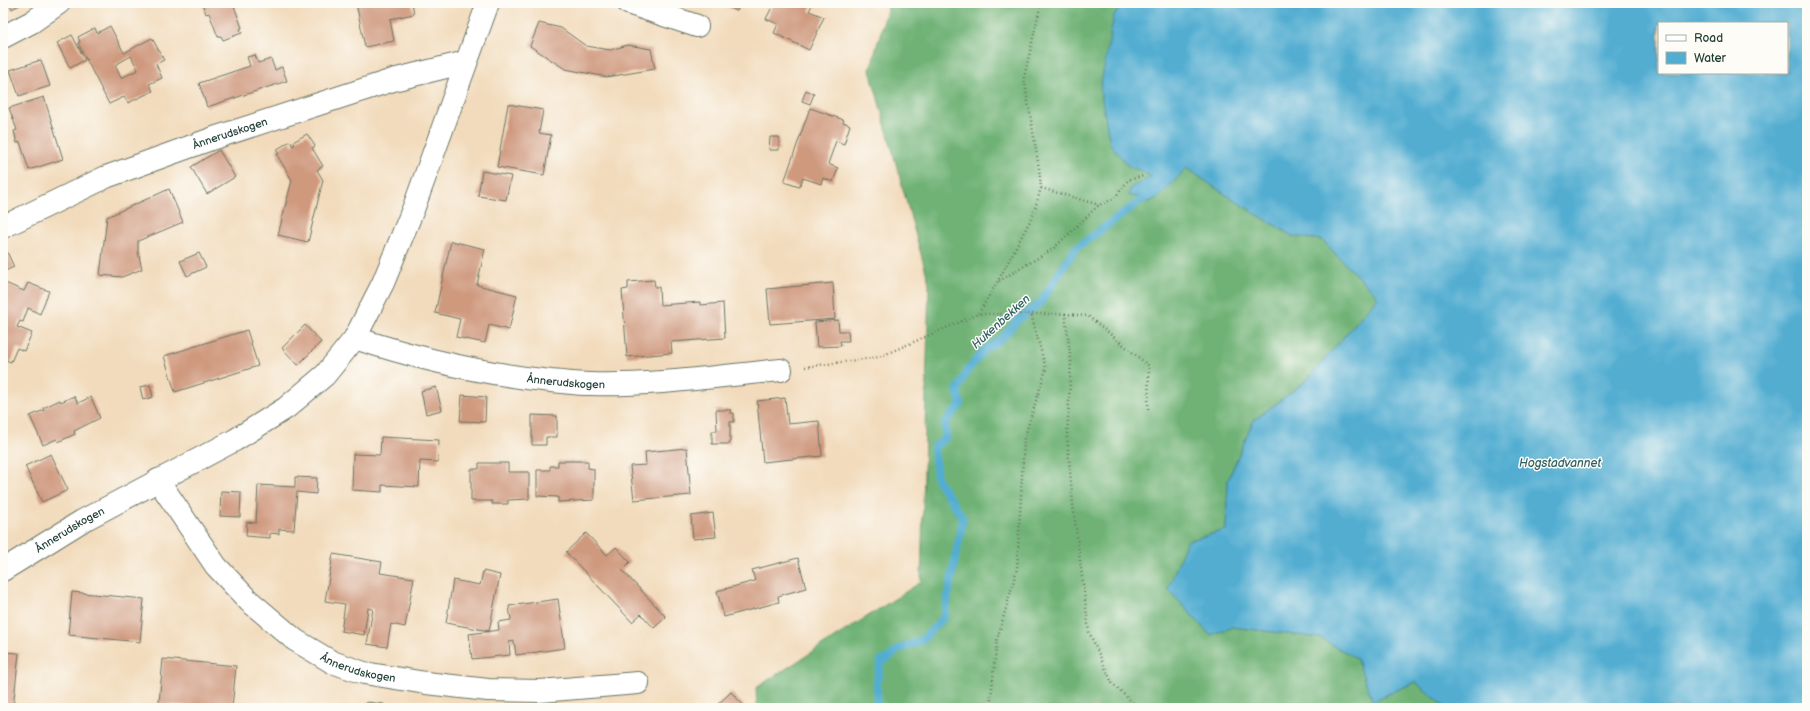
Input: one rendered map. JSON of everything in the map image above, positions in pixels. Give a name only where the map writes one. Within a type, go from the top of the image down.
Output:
[{"type":"street","points":[[3,37],[32,22],[59,3]]},
{"type":"street","name":"Ånnerudskogen","points":[[3,570],[82,520],[235,440],[286,408],[325,375],[355,338],[383,283],[414,207],[488,3]]},
{"type":"street","points":[[628,3],[697,26]]},
{"type":"street","name":"Ånnerudskogen","points":[[3,227],[106,177],[207,141],[393,80],[466,62]]},
{"type":"street","name":"Ånnerudskogen","points":[[355,338],[398,352],[467,368],[522,378],[589,384],[636,384],[781,370]]},
{"type":"street","name":"Ånnerudskogen","points":[[158,480],[216,566],[248,600],[295,640],[332,662],[364,673],[426,683],[488,690],[540,691],[638,683]]},
{"type":"path","points":[[978,314],[998,281],[1033,215],[1040,188],[1039,168],[1024,78],[1040,3]]},
{"type":"path","points":[[998,281],[1053,249],[1099,205],[1114,199],[1128,180],[1143,176]]},
{"type":"path","points":[[1040,188],[1099,205]]},
{"type":"path","points":[[781,370],[879,357],[978,314],[1065,314],[1088,316],[1149,366],[1148,410]]},
{"type":"path","points":[[990,708],[997,640],[1017,569],[1024,439],[1046,369],[1030,314]]},
{"type":"path","points":[[1065,314],[1071,361],[1067,438],[1073,505],[1089,632],[1112,683],[1135,707],[1142,708]]},
{"type":"green space","points":[[889,3],[1125,3],[1114,15],[1128,166],[1144,172],[1151,177],[1130,188],[1159,197],[1187,168],[1226,195],[1292,236],[1322,240],[1378,297],[1306,381],[1253,421],[1228,480],[1226,530],[1187,541],[1210,635],[1233,627],[1320,638],[1356,658],[1373,701],[1415,682],[1447,708],[757,708],[756,688],[921,582],[929,283],[870,70]]},
{"type":"water","name":"Hogstadvannet","points":[[1125,3],[1807,3],[1807,708],[1447,708],[1415,682],[1373,701],[1356,658],[1320,638],[1233,627],[1210,635],[1168,589],[1187,541],[1226,530],[1228,480],[1253,421],[1306,381],[1378,297],[1322,240],[1292,236],[1226,195],[1187,168],[1159,197],[1148,203],[1140,197],[1129,196],[1130,188],[1151,177],[1144,172],[1128,166],[1110,144],[1100,89],[1114,15]]},
{"type":"building","points":[[9,3],[23,3],[12,9]]},
{"type":"building","points":[[202,3],[233,3],[242,28],[240,29],[242,33],[223,40],[221,36],[218,37],[209,13],[206,14]]},
{"type":"building","points":[[356,3],[412,3],[414,14],[390,19],[394,41],[365,47]]},
{"type":"building","points":[[719,3],[741,3],[737,11]]},
{"type":"building","points":[[774,3],[813,3],[809,11],[824,17],[809,50],[774,33],[778,24],[766,19]]},
{"type":"building","points":[[539,23],[561,28],[586,46],[610,50],[628,45],[651,49],[655,69],[607,77],[565,69],[530,46]]},
{"type":"building","points":[[110,26],[124,53],[152,38],[164,60],[156,64],[162,78],[149,84],[153,91],[128,103],[124,97],[109,104],[78,43],[80,42],[78,37],[95,28],[97,33]],"holes":[[[131,56],[138,70],[121,78],[115,65]]]},
{"type":"building","points":[[72,35],[85,60],[70,68],[57,43]]},
{"type":"building","points":[[255,55],[258,63],[271,59],[275,70],[282,67],[287,81],[207,107],[199,83],[250,66],[247,57]]},
{"type":"building","points":[[41,60],[50,86],[19,96],[10,70]]},
{"type":"building","points":[[806,90],[814,94],[810,104],[802,101]]},
{"type":"building","points":[[44,97],[63,159],[29,170],[20,142],[17,143],[14,131],[17,130],[9,108]]},
{"type":"building","points":[[508,104],[543,110],[539,133],[551,135],[544,175],[497,167]]},
{"type":"building","points":[[810,108],[844,120],[843,122],[850,125],[844,144],[836,141],[828,164],[838,168],[833,182],[823,178],[821,184],[803,178],[799,187],[784,182]]},
{"type":"building","points":[[307,134],[315,146],[312,148],[323,166],[317,170],[323,180],[308,242],[278,235],[292,180],[277,155],[279,154],[276,150],[290,141],[293,146],[295,144],[293,142]]},
{"type":"building","points":[[770,137],[779,137],[779,150],[769,150]]},
{"type":"building","points":[[219,150],[235,177],[207,194],[191,167]]},
{"type":"building","points":[[482,171],[511,176],[506,200],[478,196]]},
{"type":"building","points":[[169,189],[183,222],[138,241],[138,252],[142,269],[122,277],[100,275],[107,217]]},
{"type":"building","points":[[451,241],[485,249],[477,285],[517,295],[509,330],[489,325],[485,343],[456,337],[460,319],[435,313]]},
{"type":"building","points":[[3,243],[14,267],[3,272]]},
{"type":"building","points":[[199,253],[206,267],[187,276],[180,261]]},
{"type":"building","points":[[654,280],[655,287],[659,287],[660,305],[700,302],[700,305],[723,303],[725,338],[671,342],[672,353],[627,357],[622,290],[628,289],[628,282]]},
{"type":"building","points":[[3,282],[24,291],[28,283],[49,291],[40,314],[28,308],[23,322],[20,321],[17,327],[32,333],[24,351],[17,348],[11,362],[3,359]]},
{"type":"building","points":[[833,283],[835,319],[770,324],[767,289]]},
{"type":"building","points":[[838,320],[839,331],[848,331],[849,341],[840,341],[841,346],[817,347],[815,322]]},
{"type":"building","points":[[305,325],[321,342],[298,365],[282,348]]},
{"type":"building","points":[[247,330],[258,366],[175,392],[164,356]]},
{"type":"building","points":[[150,385],[153,397],[143,400],[140,387]]},
{"type":"building","points":[[436,387],[442,410],[426,414],[421,391]]},
{"type":"building","points":[[462,395],[486,397],[485,422],[460,421]]},
{"type":"building","points":[[74,396],[78,403],[91,397],[100,418],[74,431],[75,434],[58,442],[57,439],[43,445],[30,416],[44,410],[43,408],[60,400],[61,402]]},
{"type":"building","points":[[785,398],[788,424],[819,421],[822,456],[763,462],[757,401]]},
{"type":"building","points":[[716,410],[731,410],[730,413],[734,413],[734,422],[730,422],[730,444],[712,444],[712,431],[717,431]]},
{"type":"building","points":[[532,415],[557,416],[557,437],[546,437],[546,445],[532,445]]},
{"type":"building","points":[[381,437],[439,440],[438,462],[420,461],[419,487],[382,485],[382,492],[352,490],[353,454],[380,455]]},
{"type":"building","points":[[687,448],[691,495],[634,500],[630,466],[646,465],[645,452]]},
{"type":"building","points":[[51,454],[68,490],[42,502],[25,466]]},
{"type":"building","points":[[558,461],[588,461],[588,468],[594,469],[594,500],[558,502],[558,497],[537,496],[537,470],[550,470],[550,466],[558,466]]},
{"type":"building","points":[[479,463],[508,463],[508,472],[529,472],[529,499],[508,500],[508,504],[492,504],[492,501],[471,501],[471,469],[479,469]]},
{"type":"building","points":[[295,477],[317,478],[316,494],[297,492],[294,530],[279,529],[279,534],[270,533],[270,538],[246,536],[247,522],[256,523],[258,485],[295,487]]},
{"type":"building","points":[[221,491],[241,492],[240,517],[220,516]]},
{"type":"building","points":[[713,513],[716,537],[693,539],[691,516]]},
{"type":"building","points":[[586,533],[607,555],[616,547],[630,562],[622,570],[666,617],[654,628],[641,614],[632,622],[566,552]]},
{"type":"building","points":[[333,554],[382,562],[380,573],[414,578],[405,627],[391,624],[387,647],[367,644],[373,609],[368,608],[364,635],[341,631],[345,604],[325,601]]},
{"type":"building","points":[[798,558],[806,588],[778,596],[779,602],[724,617],[717,591],[755,581],[752,570]]},
{"type":"building","points":[[483,571],[500,575],[489,631],[446,623],[453,580],[480,585]]},
{"type":"building","points":[[72,592],[144,599],[140,642],[68,635]]},
{"type":"building","points":[[558,599],[565,648],[516,655],[514,641],[509,642],[510,655],[472,659],[469,634],[499,630],[498,622],[511,620],[509,606]]},
{"type":"building","points":[[3,652],[19,653],[13,708],[3,708]]},
{"type":"building","points":[[163,659],[236,666],[232,708],[204,708],[159,703]]},
{"type":"building","points":[[731,692],[746,708],[714,708]]},
{"type":"building","points":[[367,702],[384,704],[383,708],[366,708]]},
{"type":"waterway","name":"Hukenbekken","points":[[877,708],[877,680],[881,661],[887,659],[899,649],[922,640],[944,617],[963,518],[937,479],[934,447],[946,438],[945,423],[961,404],[957,391],[968,370],[984,350],[1001,339],[1018,320],[1041,302],[1075,249],[1143,199]]}]
